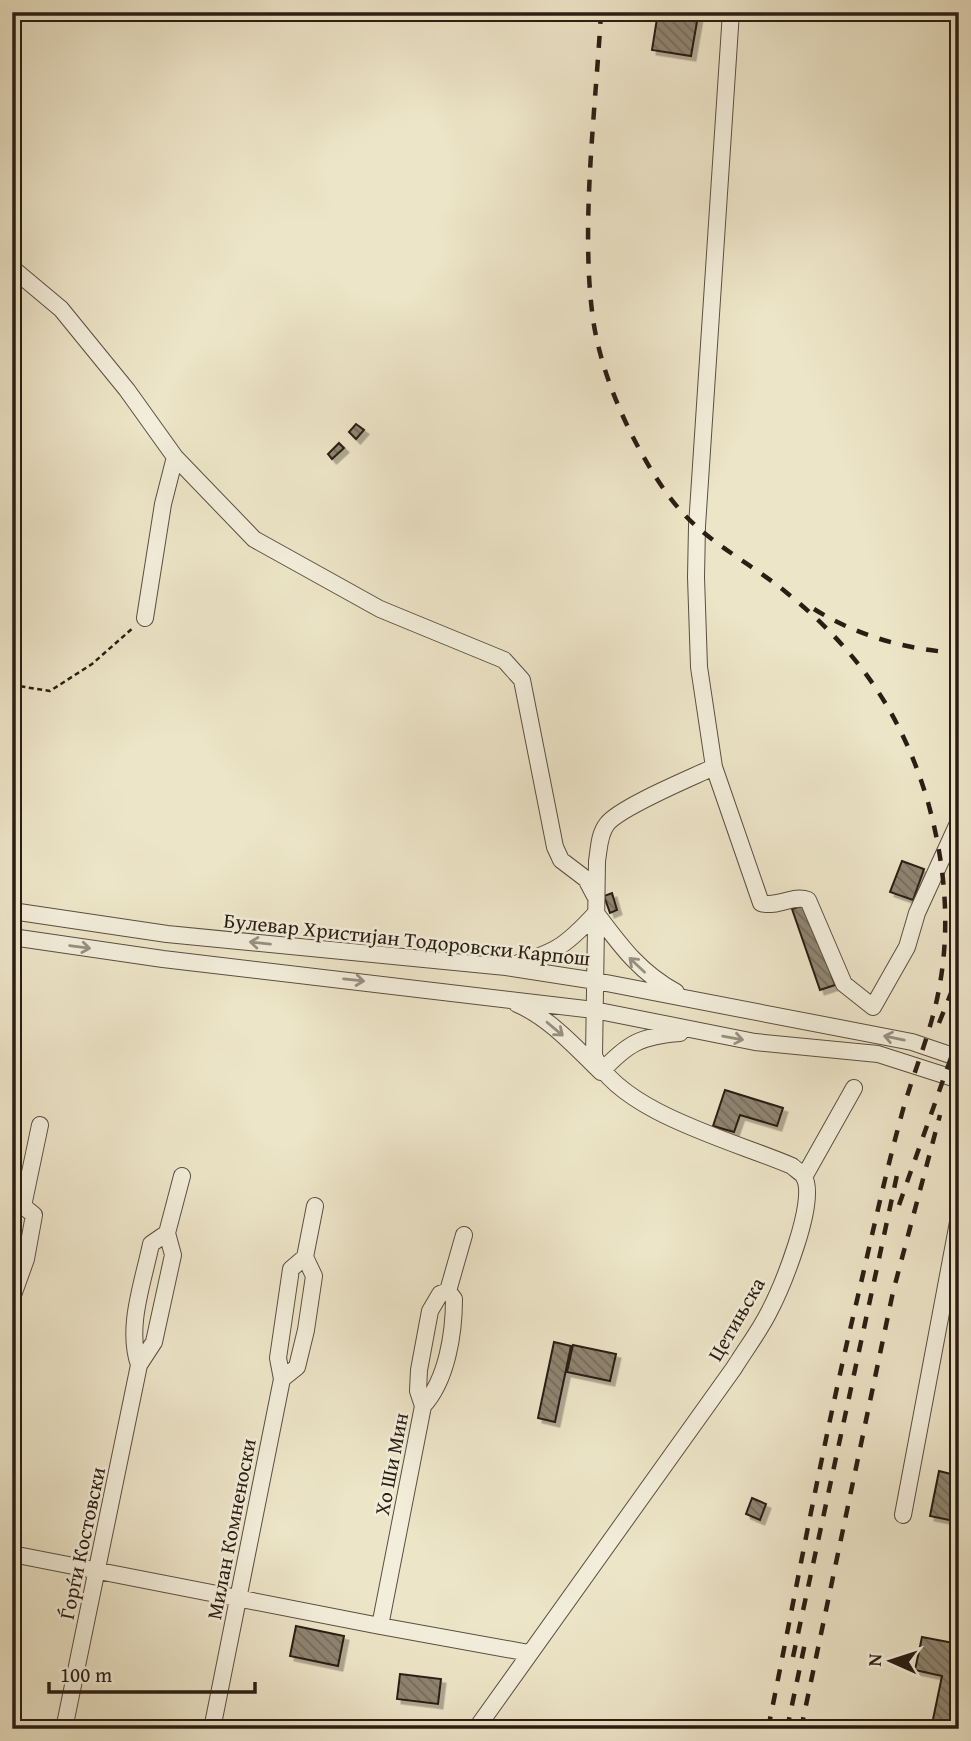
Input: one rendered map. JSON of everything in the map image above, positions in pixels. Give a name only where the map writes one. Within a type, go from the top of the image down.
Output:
[{"type":"street","points":[[731,12],[696,526],[699,667],[713,767],[761,902],[771,906],[800,897],[808,900],[844,984],[873,1007],[907,947],[917,914],[959,821]]},
{"type":"street","points":[[12,268],[61,309],[127,390],[175,457],[254,539],[380,609],[504,660],[514,670],[522,680],[555,847],[561,860],[586,879],[596,905],[631,960],[656,982],[693,1002]]},
{"type":"street","points":[[145,618],[163,504],[175,457]]},
{"type":"street","points":[[601,1072],[594,1056],[594,1010],[597,861],[602,833],[608,822],[713,767]]},
{"type":"street","points":[[506,967],[553,953],[575,935],[596,905]]},
{"type":"street","name":"Булевар Христијан Тодоровски Карпош","points":[[12,911],[166,934],[506,967],[596,981],[693,1002],[912,1042],[959,1058]]},
{"type":"street","points":[[12,937],[163,959],[594,1010],[755,1042],[878,1054],[959,1080]]},
{"type":"street","points":[[500,997],[530,1009],[601,1072],[677,1122],[765,1154],[792,1166],[804,1177],[854,1088]]},
{"type":"street","points":[[601,1072],[619,1053],[642,1037],[693,1031]]},
{"type":"street","points":[[12,1298],[34,1222],[32,1210],[18,1207],[40,1125]]},
{"type":"street","name":"Ѓoрѓи Костовски","points":[[64,1729],[99,1572],[139,1365],[154,1342],[173,1255],[167,1233],[183,1176]]},
{"type":"street","name":"Цетињска","points":[[476,1729],[734,1368],[769,1312],[789,1265],[802,1219],[807,1194],[804,1177]]},
{"type":"street","name":"Милан Комненоски","points":[[282,1379],[297,1367],[306,1331],[314,1276],[305,1257],[315,1206]]},
{"type":"street","points":[[903,1515],[959,1217]]},
{"type":"street","name":"Ѓoрѓи Костовски","points":[[139,1365],[133,1348],[135,1320],[151,1244],[167,1233]]},
{"type":"street","name":"Хо Ши Мин","points":[[380,1626],[423,1406],[440,1381],[450,1340],[454,1299],[448,1291],[464,1235]]},
{"type":"street","name":"Милан Комненоски","points":[[212,1729],[282,1379],[278,1357],[291,1269],[305,1257]]},
{"type":"street","points":[[423,1406],[418,1383],[430,1311],[440,1294],[448,1291]]},
{"type":"street","points":[[12,1554],[528,1653]]},
{"type":"path","points":[[12,685],[50,691],[92,664],[145,618]]},
{"type":"building","points":[[658,12],[698,16],[691,56],[652,50]]},
{"type":"building","points":[[356,424],[364,430],[356,439],[349,432]]},
{"type":"building","points":[[339,443],[344,448],[332,459],[328,454]]},
{"type":"building","points":[[902,861],[924,869],[913,900],[890,892]]},
{"type":"building","points":[[612,893],[617,910],[610,913],[604,896]]},
{"type":"building","points":[[807,904],[835,985],[820,990],[792,909]]},
{"type":"building","points":[[725,1090],[783,1108],[777,1126],[740,1115],[734,1132],[713,1126]]},
{"type":"building","points":[[554,1342],[571,1346],[555,1422],[538,1418]]},
{"type":"building","points":[[573,1345],[616,1354],[610,1381],[567,1372]]},
{"type":"building","points":[[939,1471],[959,1476],[959,1522],[930,1516]]},
{"type":"building","points":[[752,1498],[766,1504],[760,1520],[746,1514]]},
{"type":"building","points":[[296,1626],[344,1636],[338,1666],[290,1656]]},
{"type":"building","points":[[922,1637],[959,1644],[959,1729],[931,1729],[942,1676],[915,1670]]},
{"type":"building","points":[[400,1674],[441,1679],[438,1704],[397,1699]]},
{"type":"railway","points":[[601,12],[590,162],[589,276],[594,328],[614,396],[642,454],[678,508],[707,535],[776,584],[813,615],[857,662],[876,688],[892,715],[919,774],[935,832],[944,885],[945,939],[938,992],[894,1142],[853,1317],[819,1471],[768,1729]]},
{"type":"railway","points":[[814,609],[848,627],[884,640],[921,649],[959,653]]},
{"type":"railway","points":[[939,1023],[959,973]]},
{"type":"railway","points":[[899,1205],[959,1035]]},
{"type":"railway","points":[[801,1729],[893,1292],[940,1115]]},
{"type":"railway","points":[[793,1657],[897,1175]]},
{"type":"railway","points":[[787,1729],[805,1643]]}]
